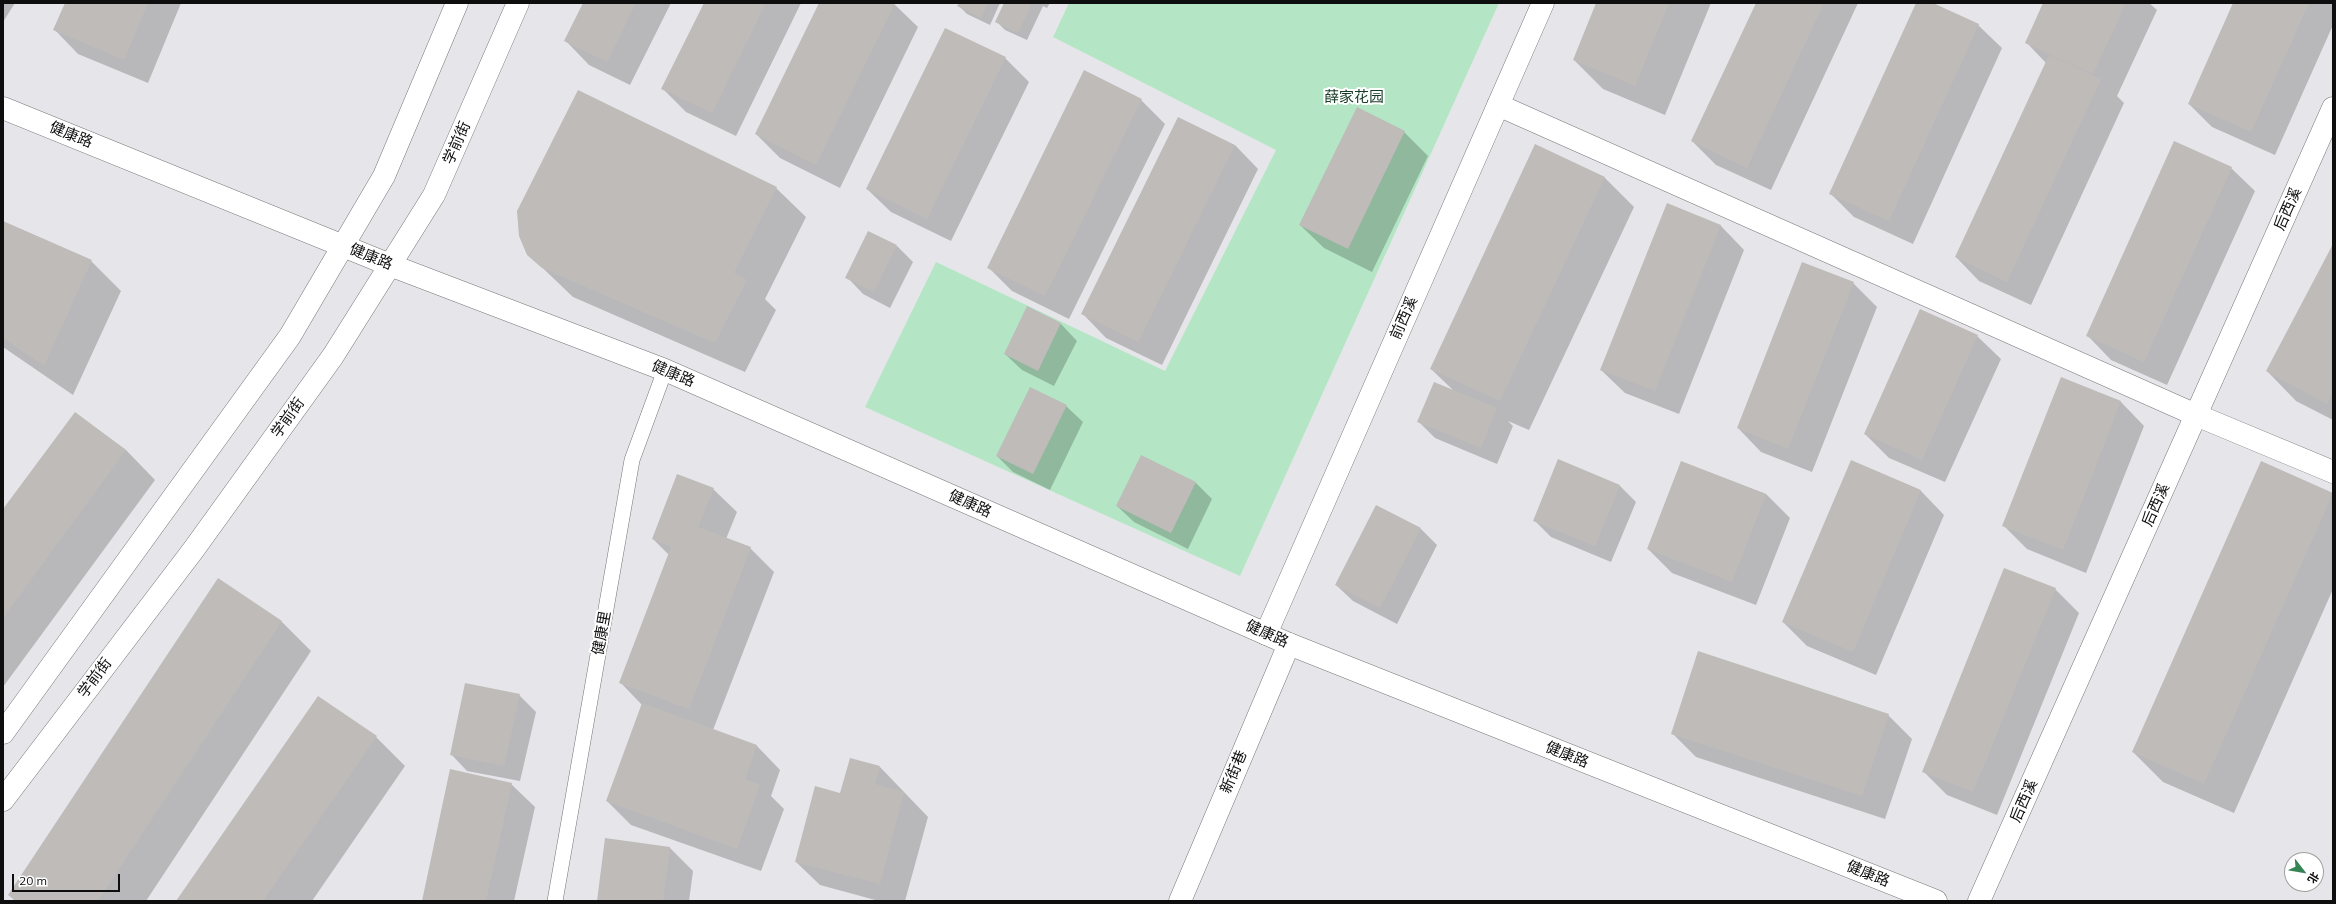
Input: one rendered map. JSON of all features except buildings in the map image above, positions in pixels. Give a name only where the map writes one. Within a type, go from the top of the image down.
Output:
[{"type":"street","points":[[3,733],[290,336],[384,176],[457,3]]},
{"type":"street","name":"学前街","points":[[3,800],[194,549],[333,356],[434,195],[518,3]]},
{"type":"street","name":"前西溪","points":[[1266,634],[1543,3]]},
{"type":"street","points":[[1498,105],[2196,415],[2333,472]]},
{"type":"street","name":"健康路","points":[[3,108],[390,265],[665,370],[1289,644],[1936,901]]},
{"type":"street","name":"后西溪","points":[[1979,901],[2333,108]]},
{"type":"street","name":"新街巷","points":[[1180,901],[1289,644]]},
{"type":"lane","name":"健康里","points":[[555,901],[632,460],[665,370]]},
{"type":"green space","name":"薛家花园","points":[[1069,3],[1499,3],[1240,576],[865,407],[936,262],[1165,371],[1276,150],[1053,37]]}]
